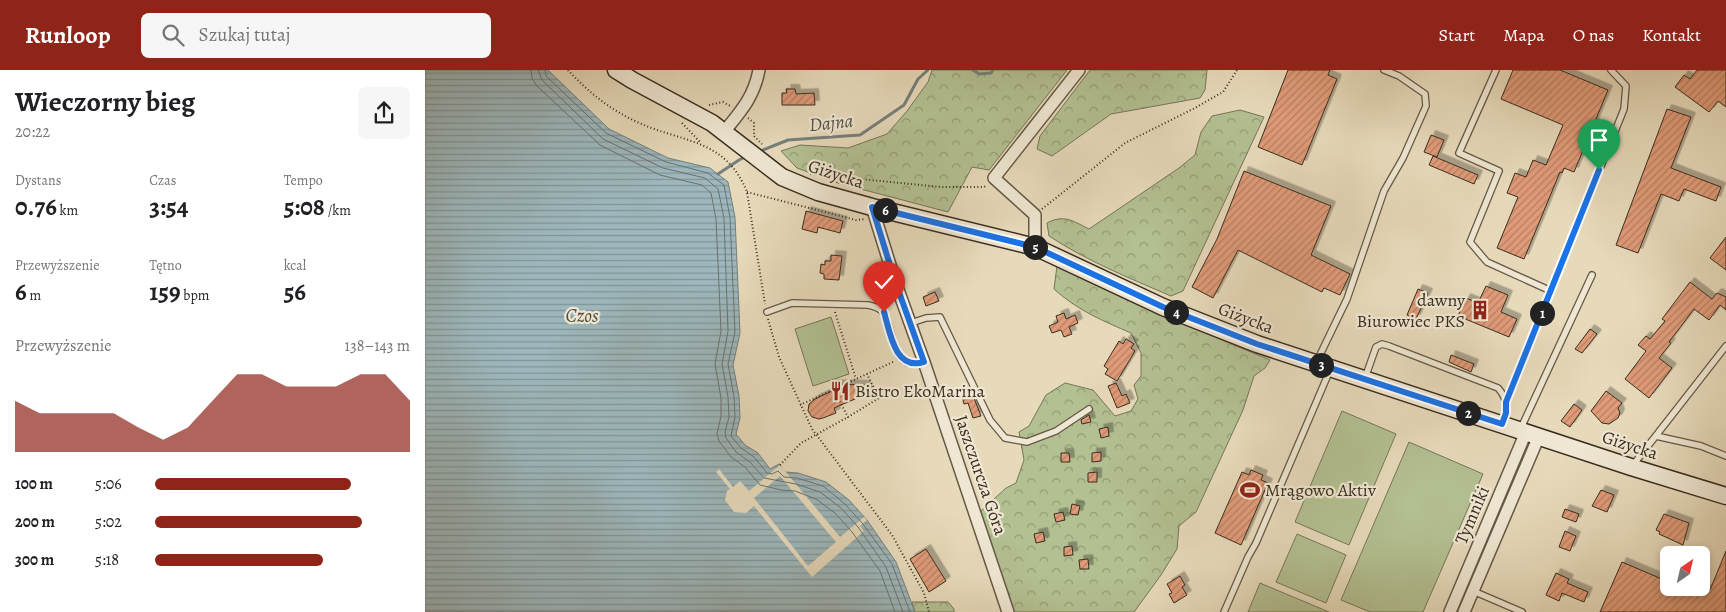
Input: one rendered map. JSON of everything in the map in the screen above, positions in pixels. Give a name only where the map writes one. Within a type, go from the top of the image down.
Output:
[{"type":"street","points":[[616,70],[673,103],[712,122],[724,132],[748,102],[756,86],[759,70]]},
{"type":"street","points":[[1035,247],[1035,215],[994,178],[1079,70]]},
{"type":"street","name":"Giżycka","points":[[724,132],[743,146],[763,154],[783,176],[870,213],[1035,247],[1163,307],[1257,344],[1631,467],[1726,496]]},
{"type":"street","name":"Jaszczurcza Góra","points":[[870,213],[911,323],[1007,612]]},
{"type":"street","name":"Tymniki","points":[[1464,612],[1528,433]]},
{"type":"street","name":"Tymniki","points":[[1450,612],[1528,433]]},
{"type":"lane","points":[[1224,612],[1256,543],[1323,366],[1384,191],[1403,158],[1426,106],[1425,94],[1399,76],[1385,70]]},
{"type":"lane","points":[[1496,70],[1459,153],[1499,171],[1470,242],[1487,262],[1551,291]]},
{"type":"lane","points":[[1506,402],[1624,109],[1626,86],[1611,70]]},
{"type":"lane","points":[[1528,433],[1592,275]]},
{"type":"lane","points":[[767,312],[792,303],[868,305],[878,307],[884,312],[897,353],[901,358],[917,364],[924,362]]},
{"type":"lane","points":[[911,323],[926,318],[940,318],[990,420],[1005,438],[1027,442],[1056,431],[1089,409]]},
{"type":"lane","points":[[1365,379],[1376,347],[1382,344],[1389,346],[1498,388],[1506,402],[1506,413],[1502,424]]},
{"type":"lane","points":[[1631,467],[1726,346]]},
{"type":"lane","points":[[1656,436],[1701,446],[1726,456]]},
{"type":"lane","points":[[1473,591],[1522,612]]},
{"type":"path","points":[[568,70],[595,96],[635,122],[702,145],[722,155],[743,181],[747,192],[856,220],[870,213]]},
{"type":"path","points":[[1035,215],[1125,143],[1223,92],[1237,70]]},
{"type":"path","points":[[701,102],[710,106],[723,102],[754,123],[754,136],[763,154]]},
{"type":"path","points":[[673,103],[671,110],[702,145]]},
{"type":"path","points":[[804,173],[941,187],[984,187],[994,178]]},
{"type":"path","points":[[833,304],[856,379]]},
{"type":"path","points":[[800,405],[901,358]]},
{"type":"path","points":[[780,465],[801,443],[879,398],[867,374]]},
{"type":"path","points":[[833,389],[848,417]]},
{"type":"path","points":[[816,434],[892,535],[924,593],[929,612]]},
{"type":"green space","points":[[932,70],[1067,70],[989,170],[972,167],[948,212],[838,183],[797,168],[781,151],[800,145],[848,148],[887,134],[928,82]]},
{"type":"green space","points":[[1090,70],[1207,70],[1205,90],[1200,98],[1111,114],[1052,156],[1037,149],[1040,136]]},
{"type":"green space","points":[[1240,110],[1264,117],[1183,291],[1171,296],[1093,261],[1049,236],[1047,223],[1058,219],[1078,223],[1089,229],[1179,168],[1195,155],[1201,132],[1212,116]]},
{"type":"green space","points":[[1057,266],[1162,315],[1270,360],[1265,368],[1254,376],[1243,410],[1196,512],[1179,526],[1177,549],[1134,612],[1013,612],[980,512],[1006,488],[1016,483],[1024,460],[1019,432],[1029,426],[1046,395],[1065,383],[1093,390],[1115,416],[1131,411],[1138,399],[1134,385],[1141,376],[1141,353],[1131,333],[1081,309],[1054,289]]},
{"type":"green space","points":[[831,317],[849,374],[813,386],[795,329]]},
{"type":"green space","points":[[1342,411],[1396,434],[1349,545],[1295,522]]},
{"type":"green space","points":[[1409,442],[1483,474],[1423,612],[1370,612],[1341,600]]},
{"type":"green space","points":[[1297,534],[1346,555],[1326,603],[1276,582]]},
{"type":"green space","points":[[1260,583],[1329,612],[1248,612]]},
{"type":"green space","points":[[912,602],[948,602],[954,609],[954,612],[915,612]]},
{"type":"water","name":"Czos","points":[[425,70],[548,70],[609,129],[668,158],[710,168],[728,182],[735,217],[740,333],[733,365],[739,396],[740,418],[736,434],[745,445],[758,453],[770,469],[779,464],[785,472],[798,473],[826,482],[849,500],[867,520],[896,562],[915,612],[425,612]]},
{"type":"pier","points":[[780,465],[840,537],[864,517],[867,520],[860,526],[864,531],[812,577],[754,506],[746,513],[734,512],[725,500],[727,491],[730,489],[716,472],[719,469],[733,487],[740,481],[749,491]],"holes":[[[780,476],[836,542],[808,566],[754,498]]]},
{"type":"building","points":[[1288,70],[1330,70],[1328,75],[1337,79],[1302,165],[1258,147]]},
{"type":"building","points":[[1513,70],[1560,70],[1608,90],[1574,172],[1564,168],[1562,173],[1560,172],[1524,259],[1497,248],[1518,197],[1507,193],[1515,173],[1526,177],[1533,160],[1546,165],[1563,125],[1501,99]]},
{"type":"building","points":[[1697,70],[1726,70],[1726,107],[1718,101],[1709,112],[1675,87],[1684,75],[1690,79]]},
{"type":"building","points":[[786,89],[795,89],[796,94],[814,93],[815,105],[782,105],[782,93],[787,93]]},
{"type":"building","points":[[1667,109],[1691,117],[1671,168],[1721,187],[1716,201],[1684,189],[1679,201],[1661,194],[1638,253],[1616,245]]},
{"type":"building","points":[[1431,135],[1444,140],[1437,157],[1424,152]]},
{"type":"building","points":[[1433,156],[1478,175],[1474,184],[1429,165]]},
{"type":"building","points":[[1244,171],[1331,206],[1311,255],[1350,274],[1340,295],[1324,288],[1322,292],[1238,250],[1213,298],[1192,287],[1217,239]]},
{"type":"building","points":[[806,211],[843,221],[840,233],[818,227],[817,233],[802,229]]},
{"type":"building","points":[[1726,237],[1726,270],[1710,258]]},
{"type":"building","points":[[831,255],[842,256],[839,280],[824,279],[824,274],[820,273],[821,264],[825,265],[825,261],[831,261]]},
{"type":"building","points":[[1690,282],[1712,299],[1717,293],[1726,297],[1726,310],[1720,305],[1709,320],[1694,309],[1659,358],[1672,368],[1649,398],[1625,379],[1646,351],[1638,345],[1646,336],[1650,339],[1665,321],[1662,319]]},
{"type":"building","name":"dawny Biurowiec PKS","points":[[1486,286],[1508,295],[1501,312],[1517,319],[1509,337],[1458,316],[1466,298],[1478,303]]},
{"type":"building","points":[[1418,289],[1428,293],[1416,319],[1407,315]]},
{"type":"building","points":[[935,292],[939,301],[926,306],[923,297]]},
{"type":"building","points":[[1064,313],[1066,319],[1075,315],[1078,323],[1069,327],[1072,334],[1064,337],[1061,330],[1052,333],[1049,326],[1058,322],[1056,316]]},
{"type":"building","points":[[1590,329],[1597,334],[1582,353],[1575,349]]},
{"type":"building","points":[[1126,339],[1134,344],[1131,348],[1135,351],[1117,381],[1105,374],[1108,369],[1104,366],[1119,341],[1123,344]]},
{"type":"building","points":[[1451,355],[1474,364],[1471,372],[1449,362]]},
{"type":"building","points":[[1116,383],[1122,396],[1126,394],[1130,403],[1117,408],[1108,386]]},
{"type":"building","points":[[831,384],[865,385],[869,393],[834,408],[836,413],[819,419],[812,417],[808,411],[809,404],[834,390]]},
{"type":"building","points":[[1606,391],[1622,403],[1618,408],[1620,413],[1618,418],[1609,424],[1602,423],[1591,411]]},
{"type":"building","points":[[972,393],[981,416],[973,418],[968,403],[964,404],[962,396]]},
{"type":"building","points":[[1574,404],[1582,410],[1570,427],[1561,421]]},
{"type":"building","points":[[1089,415],[1091,422],[1082,424],[1081,420]]},
{"type":"building","points":[[1108,427],[1109,436],[1101,438],[1099,429]]},
{"type":"building","points":[[1101,452],[1101,461],[1092,462],[1092,453]]},
{"type":"building","points":[[1061,453],[1069,453],[1070,462],[1061,462]]},
{"type":"building","points":[[1251,470],[1263,475],[1261,480],[1268,483],[1241,545],[1215,533],[1242,472],[1249,475]]},
{"type":"building","points":[[1097,472],[1097,482],[1088,482],[1088,473]]},
{"type":"building","points":[[1601,490],[1614,495],[1607,512],[1592,506]]},
{"type":"building","points":[[1072,504],[1080,506],[1078,515],[1070,514]]},
{"type":"building","points":[[1565,509],[1579,514],[1576,522],[1562,517]]},
{"type":"building","points":[[1063,512],[1065,520],[1056,522],[1054,514]]},
{"type":"building","points":[[1664,514],[1689,523],[1683,545],[1659,534],[1660,532],[1656,530]]},
{"type":"building","points":[[1565,531],[1576,536],[1570,551],[1559,547]]},
{"type":"building","points":[[1043,532],[1045,541],[1036,543],[1034,534]]},
{"type":"building","points":[[1072,546],[1073,555],[1064,556],[1064,547]]},
{"type":"building","points":[[926,549],[946,581],[929,592],[910,559]]},
{"type":"building","points":[[1726,551],[1726,612],[1600,612],[1622,562],[1660,578],[1660,596],[1710,596],[1710,590]]},
{"type":"building","points":[[1088,559],[1089,569],[1080,569],[1079,560]]},
{"type":"building","points":[[1556,573],[1569,579],[1567,583],[1588,592],[1584,602],[1562,593],[1559,601],[1546,595]]},
{"type":"building","points":[[1180,576],[1185,585],[1182,587],[1187,595],[1174,603],[1169,594],[1172,593],[1167,584]]},
{"type":"waterway","name":"Dajna","points":[[758,152],[788,140],[860,135],[904,105],[918,79],[928,70]]},
{"type":"waterway","name":"Dajna","points":[[973,70],[979,74],[991,73],[993,70]]},
{"type":"waterway","name":"Dajna","points":[[718,174],[747,156]]},
{"type":"place","name":"dawny Biurowiec PKS","points":[[1480,310]]},
{"type":"place","name":"Bistro EkoMarina","points":[[840,391]]},
{"type":"place","name":"Mrągowo Aktiv","points":[[1250,490]]},
{"type":"route","points":[[884,312],[897,353],[905,361],[917,364],[924,362],[895,281],[872,207],[1035,247],[1163,307],[1257,344],[1502,424],[1506,413],[1506,402],[1599,170]]}]
